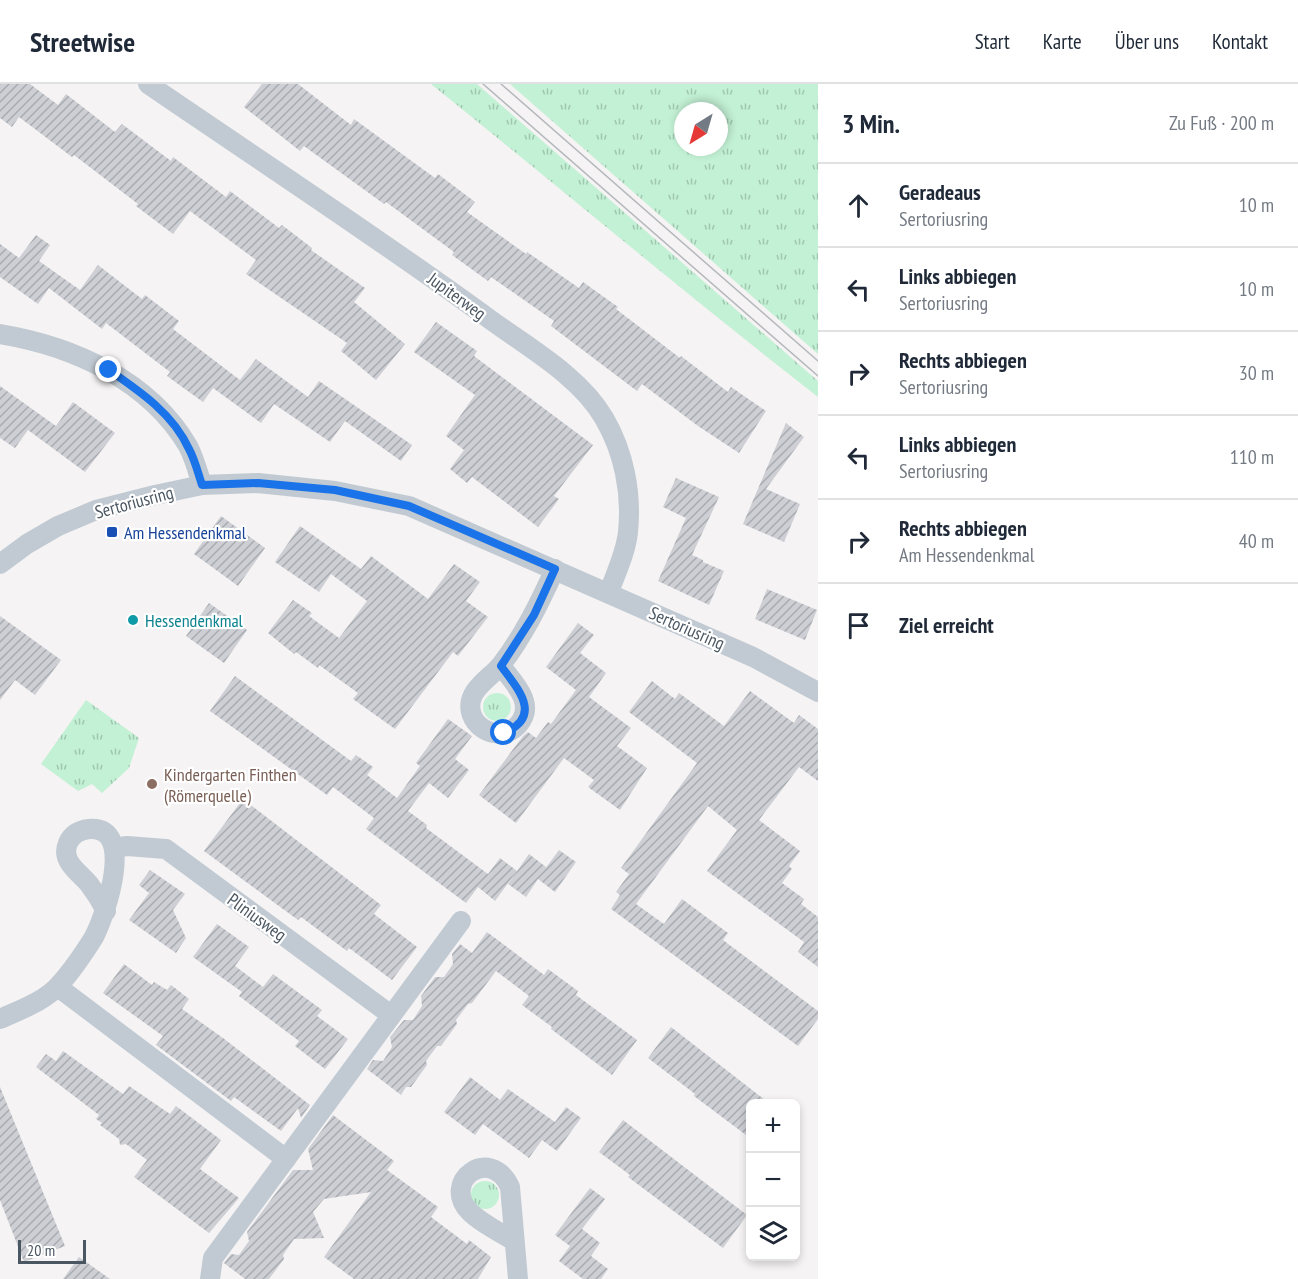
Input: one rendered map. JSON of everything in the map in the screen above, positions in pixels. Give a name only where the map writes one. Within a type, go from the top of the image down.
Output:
[{"type":"street","name":"Jupiterweg","points":[[148,84],[436,281],[566,375],[587,395],[608,425],[622,457],[628,490],[628,533],[609,592]]},
{"type":"street","points":[[0,334],[32,339],[79,357],[109,370],[136,388],[156,404],[189,448],[202,485]]},
{"type":"street","name":"Sertoriusring","points":[[0,564],[27,544],[58,526],[96,510],[202,485],[258,483],[335,490],[409,506],[753,657],[818,691]]},
{"type":"street","points":[[501,666],[534,615],[555,569]]},
{"type":"street","points":[[0,1019],[35,1003],[58,987],[93,937],[106,911],[114,870],[114,848],[111,838],[103,831],[94,828],[81,830],[72,836],[67,844],[65,855],[71,866],[98,896],[106,911]]},
{"type":"street","name":"Pliniusweg","points":[[114,848],[128,846],[166,849],[391,1015]]},
{"type":"street","points":[[210,1279],[213,1258],[461,921]]},
{"type":"street","points":[[58,987],[286,1159]]},
{"type":"street","points":[[514,1241],[518,1279]]},
{"type":"green space","points":[[431,84],[477,84],[818,381],[818,397],[672,281]]},
{"type":"green space","points":[[510,84],[818,84],[818,354]]},
{"type":"green space","points":[[497,693],[507,697],[511,707],[507,717],[497,721],[487,717],[483,707],[487,697]]},
{"type":"green space","points":[[86,700],[139,738],[129,768],[102,793],[92,784],[78,791],[41,764]]},
{"type":"green space","points":[[485,1181],[495,1185],[499,1195],[495,1205],[485,1209],[475,1205],[471,1195],[475,1185]]},
{"type":"building","points":[[0,84],[30,84],[58,105],[66,94],[115,132],[122,124],[171,161],[173,157],[226,197],[230,191],[279,228],[282,225],[312,248],[311,250],[365,288],[354,302],[405,344],[376,380],[341,351],[347,343],[246,274],[256,260],[190,211],[173,234],[74,155],[72,157],[19,117],[12,127],[0,118]]},
{"type":"building","points":[[262,84],[298,84],[351,125],[354,119],[435,178],[438,174],[475,202],[467,212],[526,254],[527,252],[579,288],[583,282],[618,307],[616,309],[680,358],[681,356],[728,392],[731,387],[766,411],[739,453],[642,384],[637,391],[551,326],[554,321],[491,277],[488,281],[452,255],[454,252],[386,202],[384,204],[304,146],[300,151],[244,107]]},
{"type":"building","points":[[36,235],[50,245],[39,261],[80,290],[98,265],[142,299],[145,295],[179,321],[173,329],[240,380],[256,359],[308,397],[319,381],[412,445],[401,461],[345,421],[330,442],[274,404],[261,423],[213,388],[203,402],[167,376],[170,372],[106,323],[102,329],[49,288],[38,304],[0,277],[0,244],[19,258]]},
{"type":"building","points":[[436,322],[477,351],[474,356],[593,445],[554,496],[559,499],[538,527],[472,477],[467,483],[450,469],[464,450],[446,436],[475,395],[414,352]]},
{"type":"building","points":[[0,386],[56,426],[73,402],[115,433],[85,472],[28,430],[15,448],[0,438]]},
{"type":"building","points":[[786,423],[804,437],[766,489],[800,504],[784,542],[743,524]]},
{"type":"building","points":[[676,478],[719,497],[692,555],[724,571],[709,605],[658,581],[686,518],[663,507]]},
{"type":"building","points":[[221,516],[265,548],[238,586],[194,554]]},
{"type":"building","points":[[300,526],[361,569],[371,556],[428,599],[454,564],[480,582],[466,601],[488,617],[458,656],[453,652],[395,729],[353,699],[358,693],[319,665],[318,668],[296,652],[294,654],[268,633],[293,600],[312,613],[309,616],[339,638],[367,601],[331,574],[319,592],[275,562]]},
{"type":"building","points":[[767,589],[817,610],[805,640],[755,619]]},
{"type":"building","points":[[209,603],[247,630],[224,663],[186,636]]},
{"type":"building","points":[[0,616],[61,660],[35,695],[15,680],[0,700]]},
{"type":"building","points":[[578,623],[594,635],[580,653],[606,673],[589,697],[631,728],[617,746],[647,768],[620,810],[588,787],[594,780],[564,758],[516,823],[479,795],[523,736],[528,732],[536,738],[548,722],[551,724],[576,690],[546,667]]},
{"type":"building","points":[[235,676],[351,761],[356,755],[373,767],[367,775],[397,798],[420,766],[416,763],[448,719],[472,736],[455,759],[469,770],[448,798],[429,783],[408,811],[427,825],[426,828],[488,874],[500,858],[517,871],[495,901],[478,887],[466,903],[366,829],[374,818],[333,787],[327,795],[210,711]]},
{"type":"building","points":[[652,681],[675,699],[679,693],[724,726],[750,691],[794,723],[799,715],[818,729],[818,781],[799,767],[759,820],[800,851],[789,866],[792,869],[782,883],[804,899],[801,904],[818,917],[818,967],[798,952],[804,942],[707,871],[737,830],[708,806],[636,904],[664,924],[682,899],[728,933],[723,940],[818,1011],[818,1019],[798,1046],[611,909],[620,895],[616,892],[629,874],[621,868],[697,763],[629,712]]},
{"type":"building","points":[[243,799],[381,905],[374,914],[417,947],[392,980],[349,948],[347,951],[301,917],[298,920],[204,851]]},
{"type":"building","points":[[559,850],[576,862],[555,892],[538,879],[526,897],[508,884],[529,854],[546,867],[545,869]]},
{"type":"building","points":[[150,870],[185,894],[173,910],[186,938],[176,953],[129,920],[149,893],[139,885]]},
{"type":"building","points":[[217,924],[249,947],[235,966],[263,987],[273,974],[322,1010],[317,1016],[348,1039],[325,1069],[295,1046],[299,1041],[239,996],[242,992],[193,957]]},
{"type":"building","points":[[487,932],[544,975],[548,969],[578,991],[576,995],[637,1040],[612,1075],[522,1005],[529,996],[496,971],[456,1020],[457,1024],[441,1046],[437,1046],[426,1061],[427,1065],[411,1087],[406,1087],[401,1095],[367,1069],[373,1060],[383,1061],[392,1047],[390,1037],[404,1020],[413,1020],[422,1006],[421,996],[435,977],[444,977],[453,964],[452,954],[460,944],[472,953]]},
{"type":"building","points":[[124,964],[152,985],[154,982],[167,990],[171,985],[189,999],[182,1009],[310,1105],[301,1118],[298,1108],[281,1131],[234,1097],[231,1101],[156,1045],[163,1036],[103,993]]},
{"type":"building","points":[[671,1027],[764,1099],[746,1099],[746,1135],[694,1096],[695,1094],[648,1058]]},
{"type":"building","points":[[63,1051],[123,1094],[129,1086],[170,1114],[176,1106],[221,1140],[200,1169],[239,1198],[209,1233],[134,1177],[147,1160],[126,1144],[120,1145],[119,1139],[100,1125],[102,1123],[96,1119],[99,1115],[36,1067],[46,1054],[56,1061]]},
{"type":"building","points":[[470,1077],[500,1100],[508,1089],[555,1122],[566,1107],[581,1118],[557,1151],[542,1140],[529,1158],[483,1124],[475,1135],[444,1112]]},
{"type":"building","points":[[0,1087],[65,1246],[24,1262],[0,1200]]},
{"type":"building","points":[[333,1115],[394,1161],[387,1170],[438,1207],[431,1217],[467,1244],[469,1240],[491,1257],[478,1279],[354,1279],[324,1257],[371,1192],[324,1199],[313,1212],[324,1238],[294,1239],[283,1255],[284,1259],[269,1279],[245,1279],[224,1263],[231,1254],[239,1255],[249,1241],[247,1232],[293,1170],[313,1170],[308,1149]]},
{"type":"building","points":[[623,1120],[746,1216],[723,1248],[628,1177],[630,1175],[599,1152]]},
{"type":"building","points":[[590,1188],[605,1199],[582,1229],[600,1243],[591,1256],[608,1269],[601,1279],[583,1279],[559,1261],[570,1246],[555,1235]]},
{"type":"building","points":[[79,1257],[110,1279],[63,1279]]},
{"type":"tram line","points":[[483,84],[818,376]]},
{"type":"tram line","points":[[501,84],[818,361]]},
{"type":"place","name":"Am Hessendenkmal","points":[[112,532]]},
{"type":"place","name":"Hessendenkmal","points":[[133,620]]},
{"type":"place","name":"Kindergarten Finthen (Römerquelle)","points":[[152,784]]},
{"type":"route","points":[[109,370],[156,404],[171,422],[189,448],[202,485],[258,483],[335,490],[409,506],[555,569],[534,615],[501,666],[524,698],[525,707],[524,716],[519,724],[504,733]]}]
